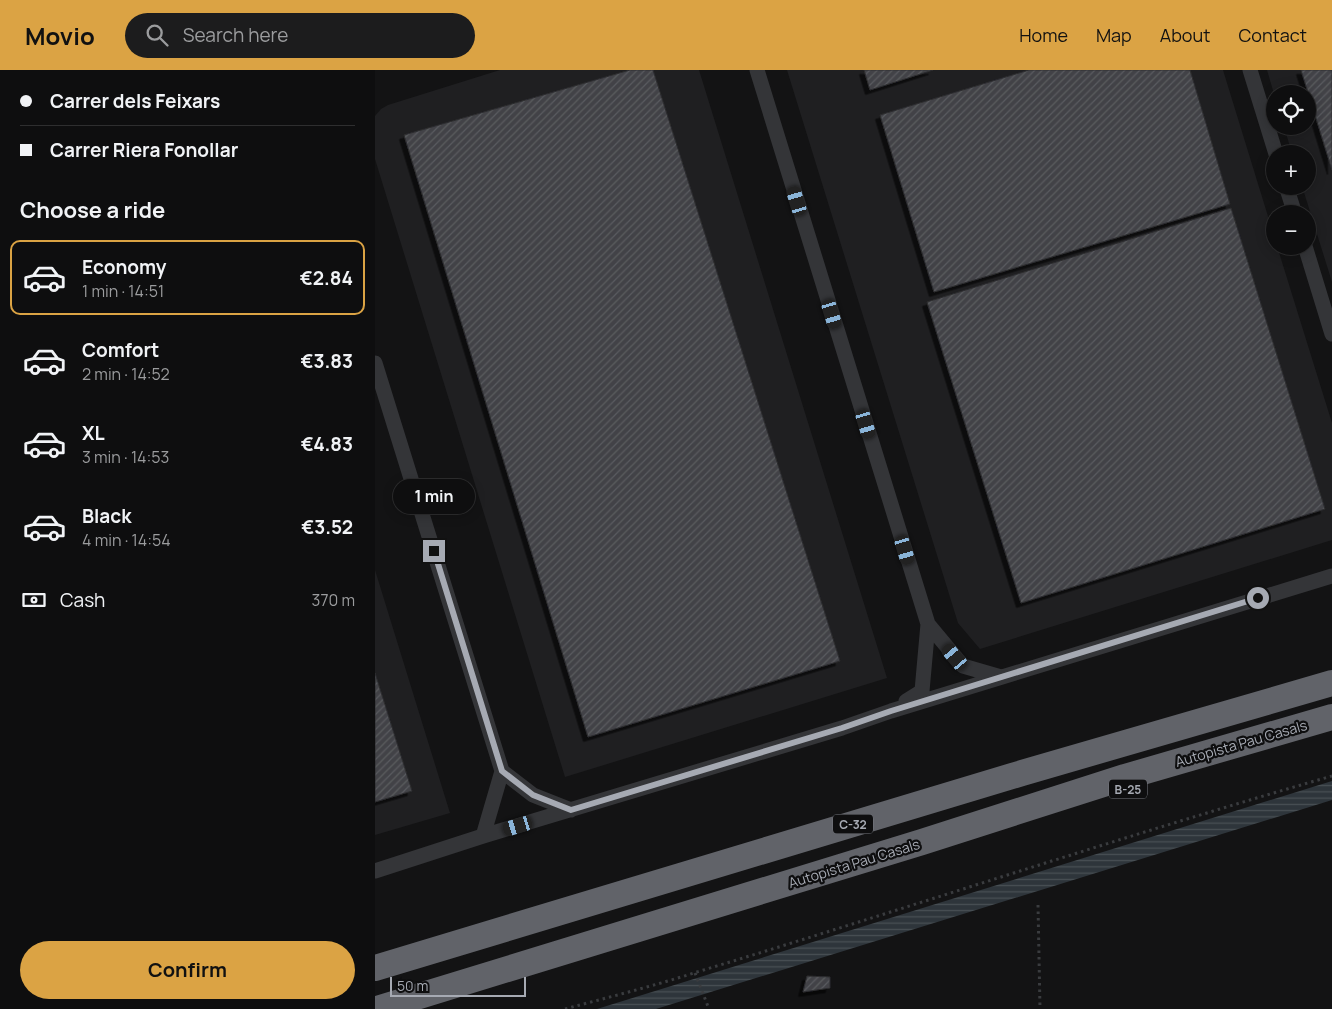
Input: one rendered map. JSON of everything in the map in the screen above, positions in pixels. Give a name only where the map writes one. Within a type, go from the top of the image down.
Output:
[{"type":"highway","name":"C-32","points":[[375,968],[1022,773],[1332,683]]},
{"type":"highway","name":"Autopista Pau Casals","points":[[377,1009],[922,842],[1125,777],[1332,717]]},
{"type":"highway","name":"B-25","points":[[922,842],[1103,796],[1332,733]]},
{"type":"street","points":[[757,70],[928,624],[922,691],[891,711]]},
{"type":"street","points":[[1250,70],[1273,145]]},
{"type":"street","points":[[1308,255],[1332,334]]},
{"type":"street","points":[[375,364],[502,771],[483,836]]},
{"type":"street","points":[[375,871],[483,836],[842,728],[891,711],[1332,576]]},
{"type":"street","points":[[928,624],[963,666],[1001,677]]},
{"type":"street","points":[[502,771],[533,795],[571,810]]},
{"type":"path","points":[[565,1009],[695,973],[952,894],[1197,814],[1332,776]]},
{"type":"path","points":[[1038,905],[1040,1009]]},
{"type":"path","points":[[695,973],[709,1009]]},
{"type":"shaded area","points":[[500,70],[699,70],[887,678],[565,777],[375,159],[375,116],[381,109],[388,105]]},
{"type":"shaded area","points":[[787,70],[1223,70],[1266,210],[1266,255],[1280,255],[1332,423],[1332,540],[980,649],[958,623]]},
{"type":"shaded area","points":[[1267,70],[1332,70],[1332,282],[1316,231],[1316,205],[1308,205],[1305,195],[1316,195],[1316,145],[1289,145],[1287,135],[1316,135],[1316,85],[1271,85]]},
{"type":"shaded area","points":[[375,570],[450,813],[375,835]]},
{"type":"shaded area","points":[[1332,781],[1332,800],[656,1009],[597,1009]]},
{"type":"building","points":[[630,70],[653,70],[840,661],[588,737],[404,135]]},
{"type":"building","points":[[864,70],[933,70],[870,90]]},
{"type":"building","points":[[1029,70],[1190,70],[1230,204],[934,292],[880,115]]},
{"type":"building","points":[[1301,70],[1332,70],[1332,170],[1316,118],[1316,85],[1306,85]]},
{"type":"building","points":[[1231,208],[1325,509],[1021,603],[927,302]]},
{"type":"building","points":[[375,673],[412,791],[375,802]]},
{"type":"building","points":[[807,976],[830,977],[830,988],[803,992]]},
{"type":"route","points":[[434,551],[502,771],[533,795],[571,810],[842,728],[891,711],[1258,598]]}]
